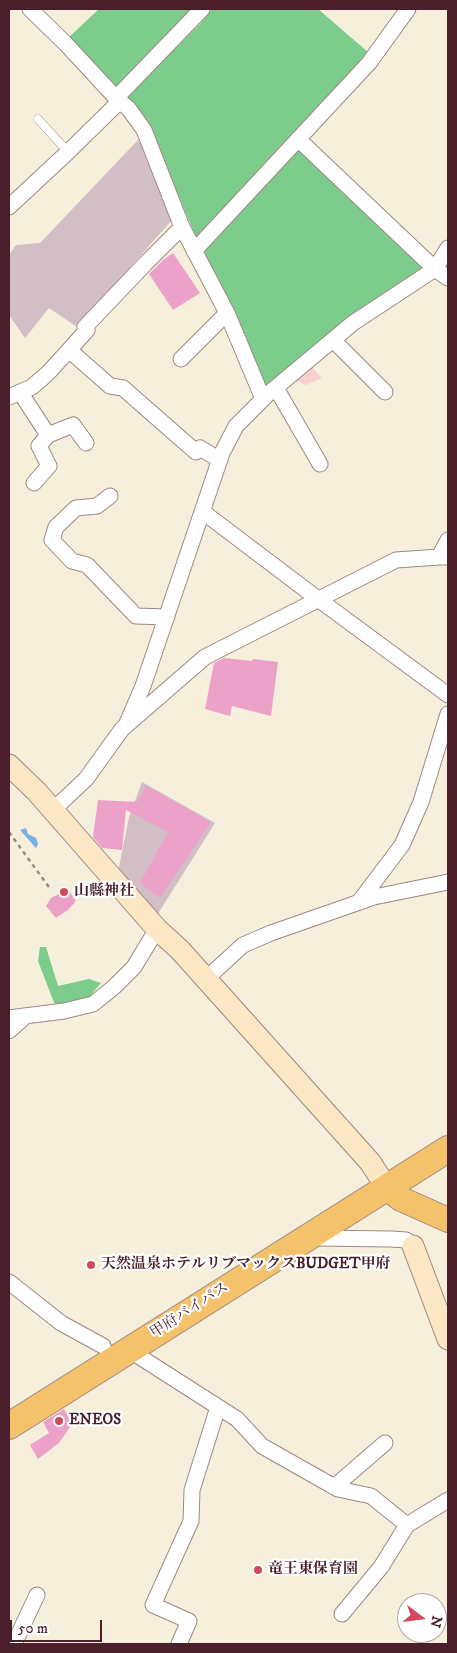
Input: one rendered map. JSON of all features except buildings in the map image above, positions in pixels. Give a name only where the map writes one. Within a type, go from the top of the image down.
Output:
[{"type":"highway","name":"甲府バイパス","points":[[9,1426],[311,1234],[448,1129]]},
{"type":"highway","name":"甲府バイパス","points":[[9,1405],[103,1346],[382,1181],[448,1149]]},
{"type":"main road","points":[[382,1181],[401,1199],[448,1220]]},
{"type":"street","points":[[30,9],[129,109],[144,130],[182,227],[226,313],[263,399]]},
{"type":"street","points":[[9,207],[68,152],[202,9]]},
{"type":"street","points":[[194,251],[369,63],[408,9]]},
{"type":"street","points":[[298,139],[435,269],[448,278]]},
{"type":"street","points":[[48,435],[14,394],[32,387],[48,373],[87,330],[85,328],[182,227]]},
{"type":"street","points":[[127,723],[143,686],[220,460],[236,426],[263,399],[353,324],[435,269],[448,248]]},
{"type":"street","points":[[181,359],[226,313]]},
{"type":"street","points":[[333,340],[385,392]]},
{"type":"street","points":[[68,350],[110,386],[123,388],[196,452],[200,448],[220,460]]},
{"type":"street","points":[[276,388],[320,464]]},
{"type":"street","points":[[34,483],[50,466],[39,446],[48,435],[73,425],[86,443]]},
{"type":"street","points":[[110,496],[97,506],[76,508],[56,527],[52,540],[72,560],[86,565],[136,616],[167,617]]},
{"type":"street","points":[[203,512],[448,695]]},
{"type":"street","points":[[53,810],[86,779],[127,723],[205,657],[396,560],[443,557],[448,540]]},
{"type":"street","points":[[359,902],[402,845],[421,802],[448,714]]},
{"type":"street","points":[[9,765],[53,810],[157,929],[180,950],[370,1162],[382,1181]]},
{"type":"street","points":[[206,979],[243,945],[271,933],[374,897],[448,882]]},
{"type":"street","points":[[9,1018],[64,1011],[93,1004],[134,967],[157,929]]},
{"type":"street","points":[[9,1031],[26,1016]]},
{"type":"street","points":[[311,1234],[317,1238],[406,1240],[413,1246],[448,1336]]},
{"type":"street","points":[[9,1282],[61,1323],[103,1346]]},
{"type":"street","points":[[129,1350],[237,1419],[262,1446],[334,1487],[371,1496],[407,1525]]},
{"type":"street","points":[[179,1644],[189,1621],[153,1605],[191,1522],[192,1490],[218,1407]]},
{"type":"street","points":[[334,1487],[385,1443]]},
{"type":"street","points":[[342,1614],[381,1567],[407,1525],[448,1500]]},
{"type":"street","points":[[14,1644],[37,1596]]},
{"type":"lane","points":[[38,119],[68,152]]},
{"type":"path","points":[[9,832],[51,890]]},
{"type":"shaded area","points":[[138,140],[142,143],[172,220],[77,327],[49,308],[25,338],[9,315],[9,255],[16,245],[40,243]]},
{"type":"shaded area","points":[[307,362],[322,378],[306,385],[295,380]]},
{"type":"shaded area","points":[[142,782],[215,823],[154,920],[116,882],[129,817]]},
{"type":"green space","points":[[99,9],[192,9],[117,91],[68,38]]},
{"type":"green space","points":[[212,9],[318,9],[369,53],[198,241],[145,120],[126,97],[200,24]]},
{"type":"green space","points":[[298,142],[432,268],[264,396],[200,246]]},
{"type":"green space","points":[[40,947],[46,947],[58,986],[89,979],[101,983],[85,1002],[55,1005],[38,961]]},
{"type":"water","points":[[26,828],[28,834],[36,838],[38,844],[36,848],[20,830]]},
{"type":"place","name":"山縣神社","points":[[64,892]]},
{"type":"place","name":"天然温泉ホテルリブマックスBUDGET甲府","points":[[91,1265]]},
{"type":"place","name":"ENEOS","points":[[59,1421]]},
{"type":"place","name":"竜王東保育園","points":[[258,1570]]}]
